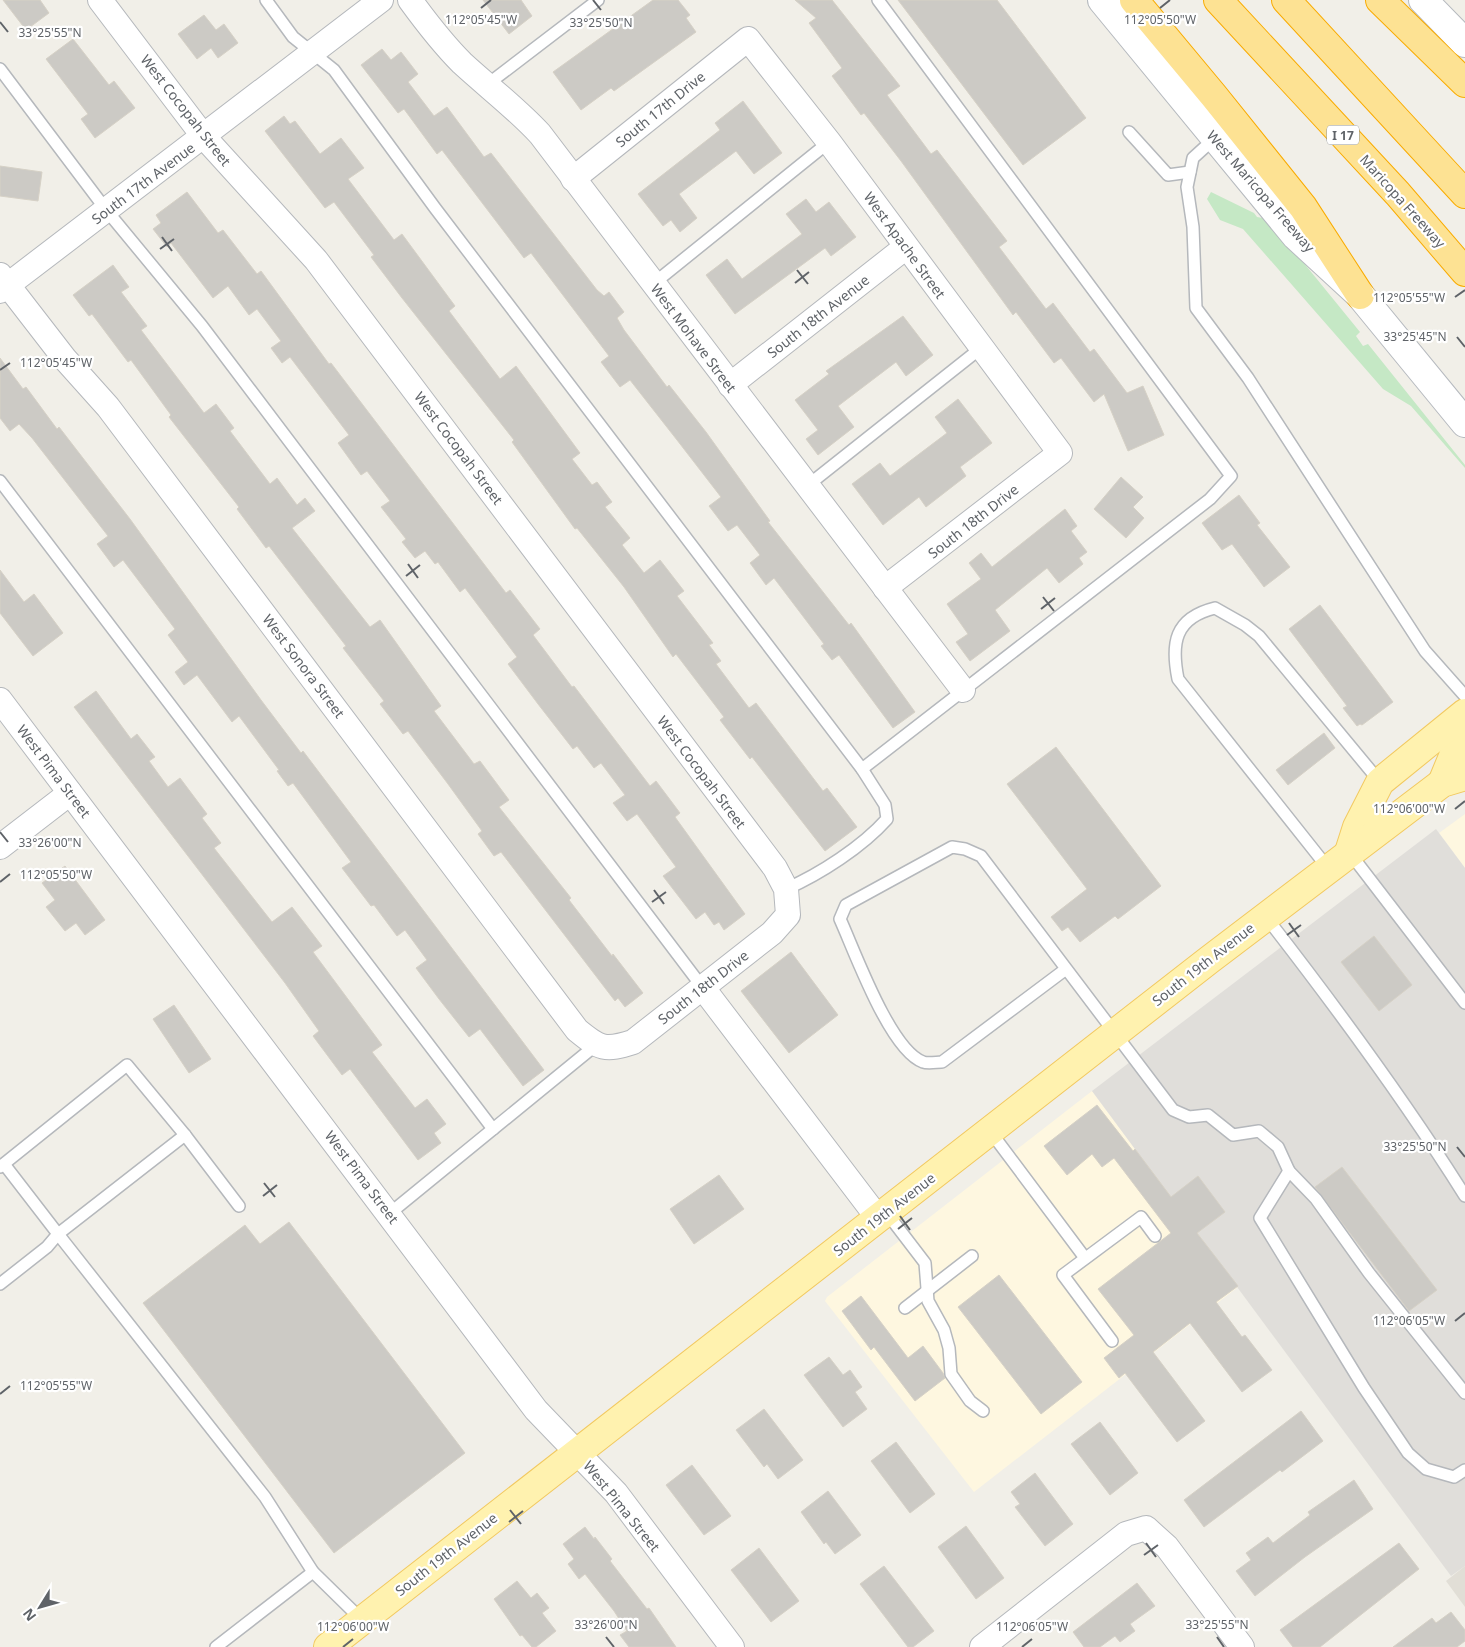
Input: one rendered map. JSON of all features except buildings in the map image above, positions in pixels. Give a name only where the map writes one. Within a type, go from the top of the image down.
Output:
[{"type":"highway","points":[[1134,0],[1214,96],[1302,207],[1360,295]]},
{"type":"highway","name":"Maricopa Freeway","points":[[1218,0],[1398,194],[1465,272]]},
{"type":"highway","points":[[1286,0],[1465,194]]},
{"type":"highway","points":[[1380,0],[1465,83]]},
{"type":"main road","name":"West Maricopa Freeway","points":[[1102,0],[1296,236],[1360,295],[1465,423]]},
{"type":"main road","points":[[1423,0],[1465,43]]},
{"type":"main road","points":[[1349,852],[1360,818],[1380,782],[1465,713]]},
{"type":"main road","name":"South 19th Avenue","points":[[328,1647],[1265,916],[1349,852],[1454,779],[1461,737],[1465,734]]},
{"type":"street","name":"West Cocopah Street","points":[[100,0],[204,137],[316,260],[775,868],[786,890],[788,915]]},
{"type":"street","name":"South 17th Avenue","points":[[3,284],[107,211],[381,0]]},
{"type":"street","name":"West Mohave Street","points":[[410,0],[441,40],[463,63],[526,119],[963,690]]},
{"type":"street","name":"West Apache Street","points":[[748,38],[830,142],[906,248],[1060,453]]},
{"type":"street","name":"South 17th Drive","points":[[573,179],[748,38]]},
{"type":"street","name":"South 18th Avenue","points":[[730,385],[906,248]]},
{"type":"street","name":"West Sonora Street","points":[[3,284],[65,359],[108,407],[577,1030],[604,1047]]},
{"type":"street","name":"South 18th Drive","points":[[885,588],[1060,453]]},
{"type":"street","name":"West Pima Street","points":[[0,700],[536,1410],[616,1493],[732,1647]]},
{"type":"street","points":[[0,847],[70,793]]},
{"type":"street","name":"South 18th Drive","points":[[604,1047],[633,1042],[772,933],[788,915]]},
{"type":"street","points":[[703,988],[882,1215]]},
{"type":"street","points":[[982,1647],[1126,1534],[1146,1528],[1167,1547],[1242,1647]]},
{"type":"lane","points":[[266,0],[294,37],[334,70],[434,208],[862,769],[885,805],[887,819],[869,838],[802,882],[786,890]]},
{"type":"lane","points":[[488,84],[598,0]]},
{"type":"lane","points":[[862,769],[1210,499],[1231,476],[878,0]]},
{"type":"lane","points":[[0,70],[107,211],[202,326],[703,988]]},
{"type":"lane","points":[[1129,132],[1168,175],[1190,172]]},
{"type":"lane","points":[[1215,138],[1193,158],[1187,187],[1193,227],[1196,308],[1248,378],[1425,651],[1465,696]]},
{"type":"lane","points":[[653,284],[830,142]]},
{"type":"lane","points":[[807,486],[981,348]]},
{"type":"lane","points":[[0,481],[493,1129]]},
{"type":"lane","points":[[1328,868],[1178,679],[1174,655],[1177,635],[1189,621],[1202,611],[1215,608],[1245,625],[1258,636],[1380,782]]},
{"type":"lane","points":[[1066,969],[942,1062],[924,1063],[908,1052],[889,1027],[840,919],[846,905],[952,847],[965,849],[981,856],[1173,1110],[1189,1117],[1208,1115],[1233,1135],[1259,1131],[1278,1147],[1289,1171],[1316,1199],[1370,1273],[1465,1393]]},
{"type":"lane","points":[[1349,852],[1465,1003]]},
{"type":"lane","points":[[1265,916],[1312,977],[1426,1134],[1465,1196]]},
{"type":"lane","points":[[389,1214],[493,1129],[604,1047]]},
{"type":"lane","points":[[239,1206],[185,1135],[127,1065],[2,1165],[266,1497],[314,1572],[362,1620]]},
{"type":"lane","points":[[990,1131],[1085,1258]]},
{"type":"lane","points":[[0,1284],[47,1247],[58,1234],[185,1135]]},
{"type":"lane","points":[[1289,1171],[1260,1218],[1364,1388],[1408,1453],[1426,1469],[1454,1476],[1465,1470]]},
{"type":"lane","points":[[882,1215],[925,1263],[928,1302],[944,1330],[950,1348],[951,1374],[970,1401],[983,1411]]},
{"type":"lane","points":[[1112,1341],[1063,1275],[1142,1217],[1155,1236]]},
{"type":"lane","points":[[905,1308],[972,1256]]},
{"type":"lane","points":[[216,1647],[314,1572]]},
{"type":"shaded area","points":[[1465,814],[1465,868],[1439,833]]},
{"type":"shaded area","points":[[1436,829],[1465,868],[1465,1566],[1451,1576],[1092,1091]]},
{"type":"shaded area","points":[[1092,1091],[1238,1287],[974,1492],[825,1301],[827,1297]]},
{"type":"shaded area","points":[[1465,1566],[1465,1607],[1446,1581]]},
{"type":"green space","points":[[1211,192],[1254,213],[1257,217],[1268,219],[1360,332],[1356,336],[1363,346],[1368,344],[1465,465],[1465,468],[1411,406],[1383,389],[1243,229],[1220,220],[1207,199]]}]
